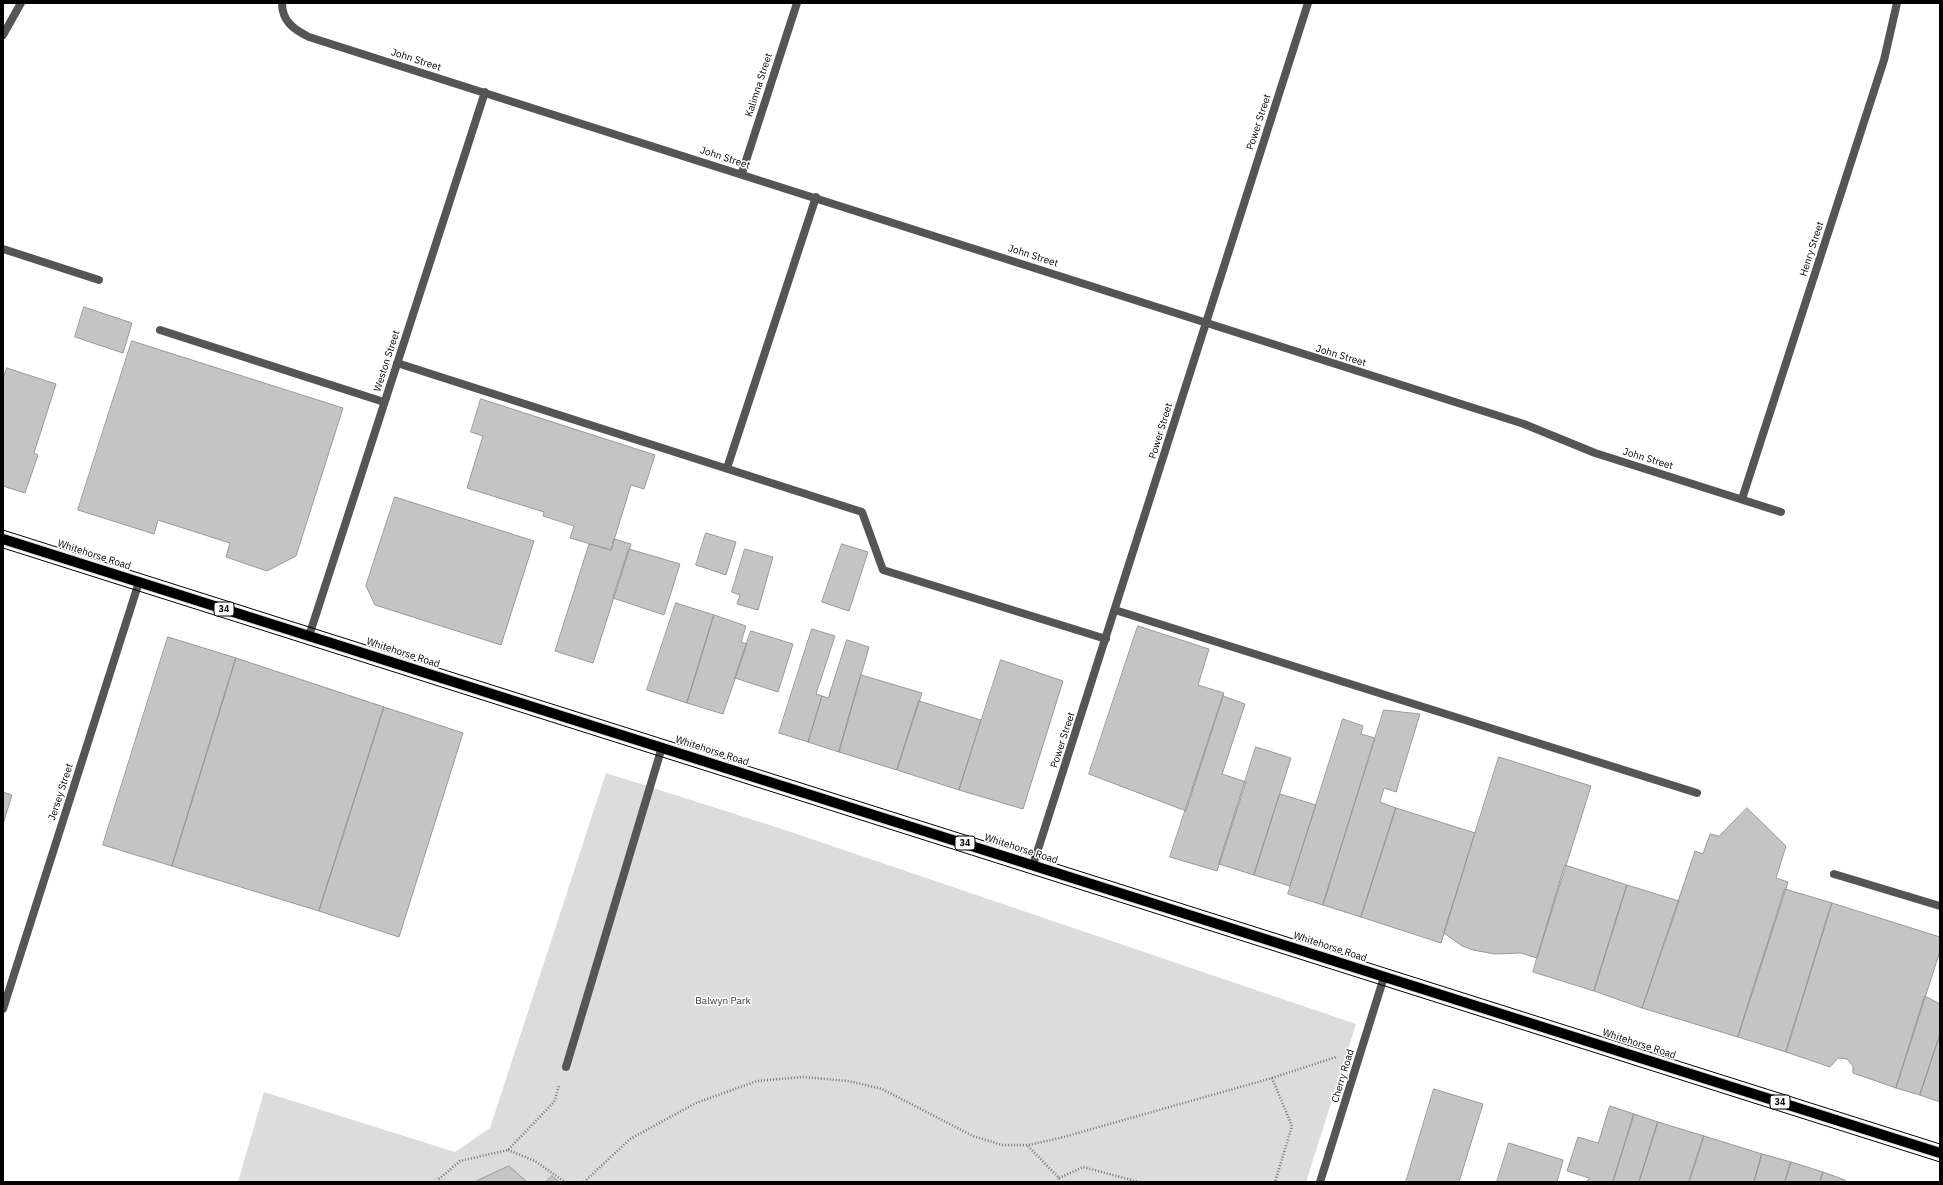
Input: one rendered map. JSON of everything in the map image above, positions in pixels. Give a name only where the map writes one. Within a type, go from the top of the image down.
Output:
[{"type":"main road","name":"Whitehorse Road","points":[[3,539],[1940,1153]]},
{"type":"street","points":[[3,35],[21,3]]},
{"type":"street","name":"John Street","points":[[282,3],[284,16],[292,28],[309,37],[816,197],[1524,424],[1595,453],[1781,512]]},
{"type":"street","name":"Kalimna Street","points":[[742,174],[797,3]]},
{"type":"street","name":"Power Street","points":[[1033,865],[1308,3]]},
{"type":"street","name":"Henry Street","points":[[1742,499],[1884,60],[1897,3]]},
{"type":"street","name":"Weston Street","points":[[309,636],[485,92]]},
{"type":"street","points":[[727,468],[816,197]]},
{"type":"street","points":[[3,249],[99,280]]},
{"type":"street","points":[[160,330],[384,402]]},
{"type":"street","points":[[397,363],[862,512],[883,570],[1106,639]]},
{"type":"street","name":"Jersey Street","points":[[3,1009],[138,582]]},
{"type":"street","points":[[1115,610],[1697,793]]},
{"type":"street","points":[[566,1067],[662,747]]},
{"type":"street","points":[[1834,874],[1940,906]]},
{"type":"street","name":"Cherry Road","points":[[1320,1182],[1384,976]]},
{"type":"path","points":[[584,1182],[630,1139],[696,1103],[757,1081],[803,1078],[848,1081],[882,1089],[973,1136],[1002,1145],[1028,1145],[1060,1138],[1272,1078],[1361,1049]]},
{"type":"path","points":[[438,1182],[439,1179],[460,1161],[508,1150],[554,1102],[566,1067]]},
{"type":"path","points":[[1272,1078],[1292,1126],[1275,1182]]},
{"type":"path","points":[[1028,1145],[1059,1178]]},
{"type":"path","points":[[508,1150],[535,1161],[565,1182]]},
{"type":"path","points":[[1059,1178],[1082,1167],[1139,1182]]},
{"type":"path","points":[[1058,1182],[1059,1178]]},
{"type":"green space","name":"Balwyn Park","points":[[606,773],[782,829],[1356,1024],[1306,1182],[238,1182],[264,1092],[455,1152],[490,1128]]},
{"type":"building","points":[[84,307],[132,323],[123,353],[75,337]]},
{"type":"building","points":[[132,341],[343,408],[296,556],[267,571],[226,557],[230,543],[158,520],[154,534],[78,510]]},
{"type":"building","points":[[7,368],[56,384],[34,453],[38,455],[25,493],[3,486],[3,379]]},
{"type":"building","points":[[481,399],[655,455],[644,489],[631,485],[611,550],[570,538],[574,526],[543,516],[544,512],[467,488],[483,436],[471,432]]},
{"type":"building","points":[[395,497],[534,541],[501,645],[375,605],[366,586]]},
{"type":"building","points":[[706,533],[736,542],[726,575],[696,565]]},
{"type":"building","points":[[614,539],[631,544],[593,663],[555,651],[589,544],[611,550]]},
{"type":"building","points":[[842,544],[868,552],[849,611],[822,602]]},
{"type":"building","points":[[629,549],[680,564],[664,615],[613,598]]},
{"type":"building","points":[[745,549],[773,557],[758,610],[737,604],[740,595],[732,592]]},
{"type":"building","points":[[676,603],[714,615],[687,703],[647,690]]},
{"type":"building","points":[[714,615],[746,626],[741,642],[747,644],[723,714],[687,703]]},
{"type":"building","points":[[1138,626],[1209,649],[1198,685],[1224,693],[1186,811],[1089,774]]},
{"type":"building","points":[[812,629],[835,636],[816,694],[822,696],[808,742],[779,733]]},
{"type":"building","points":[[751,631],[793,644],[778,692],[735,678]]},
{"type":"building","points":[[168,637],[236,658],[172,866],[103,845]]},
{"type":"building","points":[[847,640],[869,647],[839,752],[808,742],[822,696],[828,698]]},
{"type":"building","points":[[236,658],[384,707],[319,911],[172,866]]},
{"type":"building","points":[[1001,660],[1063,681],[1023,809],[959,790]]},
{"type":"building","points":[[861,675],[922,693],[897,770],[839,752]]},
{"type":"building","points":[[1223,696],[1245,704],[1222,774],[1246,782],[1217,871],[1170,857]]},
{"type":"building","points":[[919,701],[981,720],[959,790],[897,770]]},
{"type":"building","points":[[384,707],[463,733],[399,937],[319,911]]},
{"type":"building","points":[[1384,710],[1420,714],[1396,792],[1384,788],[1380,802],[1396,808],[1361,917],[1323,905]]},
{"type":"building","points":[[1343,719],[1363,726],[1361,734],[1375,738],[1323,905],[1288,894]]},
{"type":"building","points":[[1256,747],[1291,758],[1254,875],[1219,864]]},
{"type":"building","points":[[1499,757],[1591,786],[1537,958],[1521,953],[1494,954],[1473,950],[1462,946],[1444,933]]},
{"type":"building","points":[[3,792],[12,795],[3,824]]},
{"type":"building","points":[[1280,794],[1316,805],[1290,886],[1254,875]]},
{"type":"building","points":[[1396,808],[1475,833],[1441,943],[1361,917]]},
{"type":"building","points":[[1747,808],[1786,846],[1776,878],[1788,882],[1738,1037],[1642,1008],[1695,851],[1703,854],[1710,834],[1719,836]]},
{"type":"building","points":[[1565,865],[1627,885],[1594,991],[1533,972]]},
{"type":"building","points":[[1627,885],[1679,901],[1642,1008],[1594,991]]},
{"type":"building","points":[[1785,889],[1832,903],[1786,1052],[1738,1037]]},
{"type":"building","points":[[1832,903],[1940,937],[1940,951],[1896,1088],[1853,1073],[1853,1066],[1847,1059],[1838,1058],[1830,1067],[1786,1052]]},
{"type":"building","points":[[1925,996],[1940,1004],[1940,1034],[1920,1095],[1896,1088]]},
{"type":"building","points":[[1940,1034],[1940,1102],[1920,1095]]},
{"type":"building","points":[[1434,1089],[1483,1104],[1459,1182],[1406,1182]]},
{"type":"building","points":[[1610,1106],[1634,1114],[1613,1182],[1587,1182],[1589,1178],[1567,1171],[1578,1137],[1598,1143]]},
{"type":"building","points":[[1634,1114],[1658,1122],[1639,1182],[1613,1182]]},
{"type":"building","points":[[1658,1122],[1704,1136],[1689,1182],[1639,1182]]},
{"type":"building","points":[[1704,1136],[1762,1154],[1754,1182],[1689,1182]]},
{"type":"building","points":[[1509,1143],[1563,1160],[1557,1182],[1497,1182]]},
{"type":"building","points":[[1762,1154],[1791,1162],[1785,1182],[1754,1182]]},
{"type":"building","points":[[1791,1162],[1823,1172],[1820,1182],[1785,1182]]},
{"type":"building","points":[[509,1166],[527,1182],[475,1182]]},
{"type":"building","points":[[1823,1172],[1845,1180],[1845,1182],[1820,1182]]},
{"type":"building","points":[[552,1176],[559,1182],[546,1182]]},
{"type":"tram line","points":[[3,530],[1940,1144]]},
{"type":"tram line","points":[[3,548],[1940,1162]]}]
